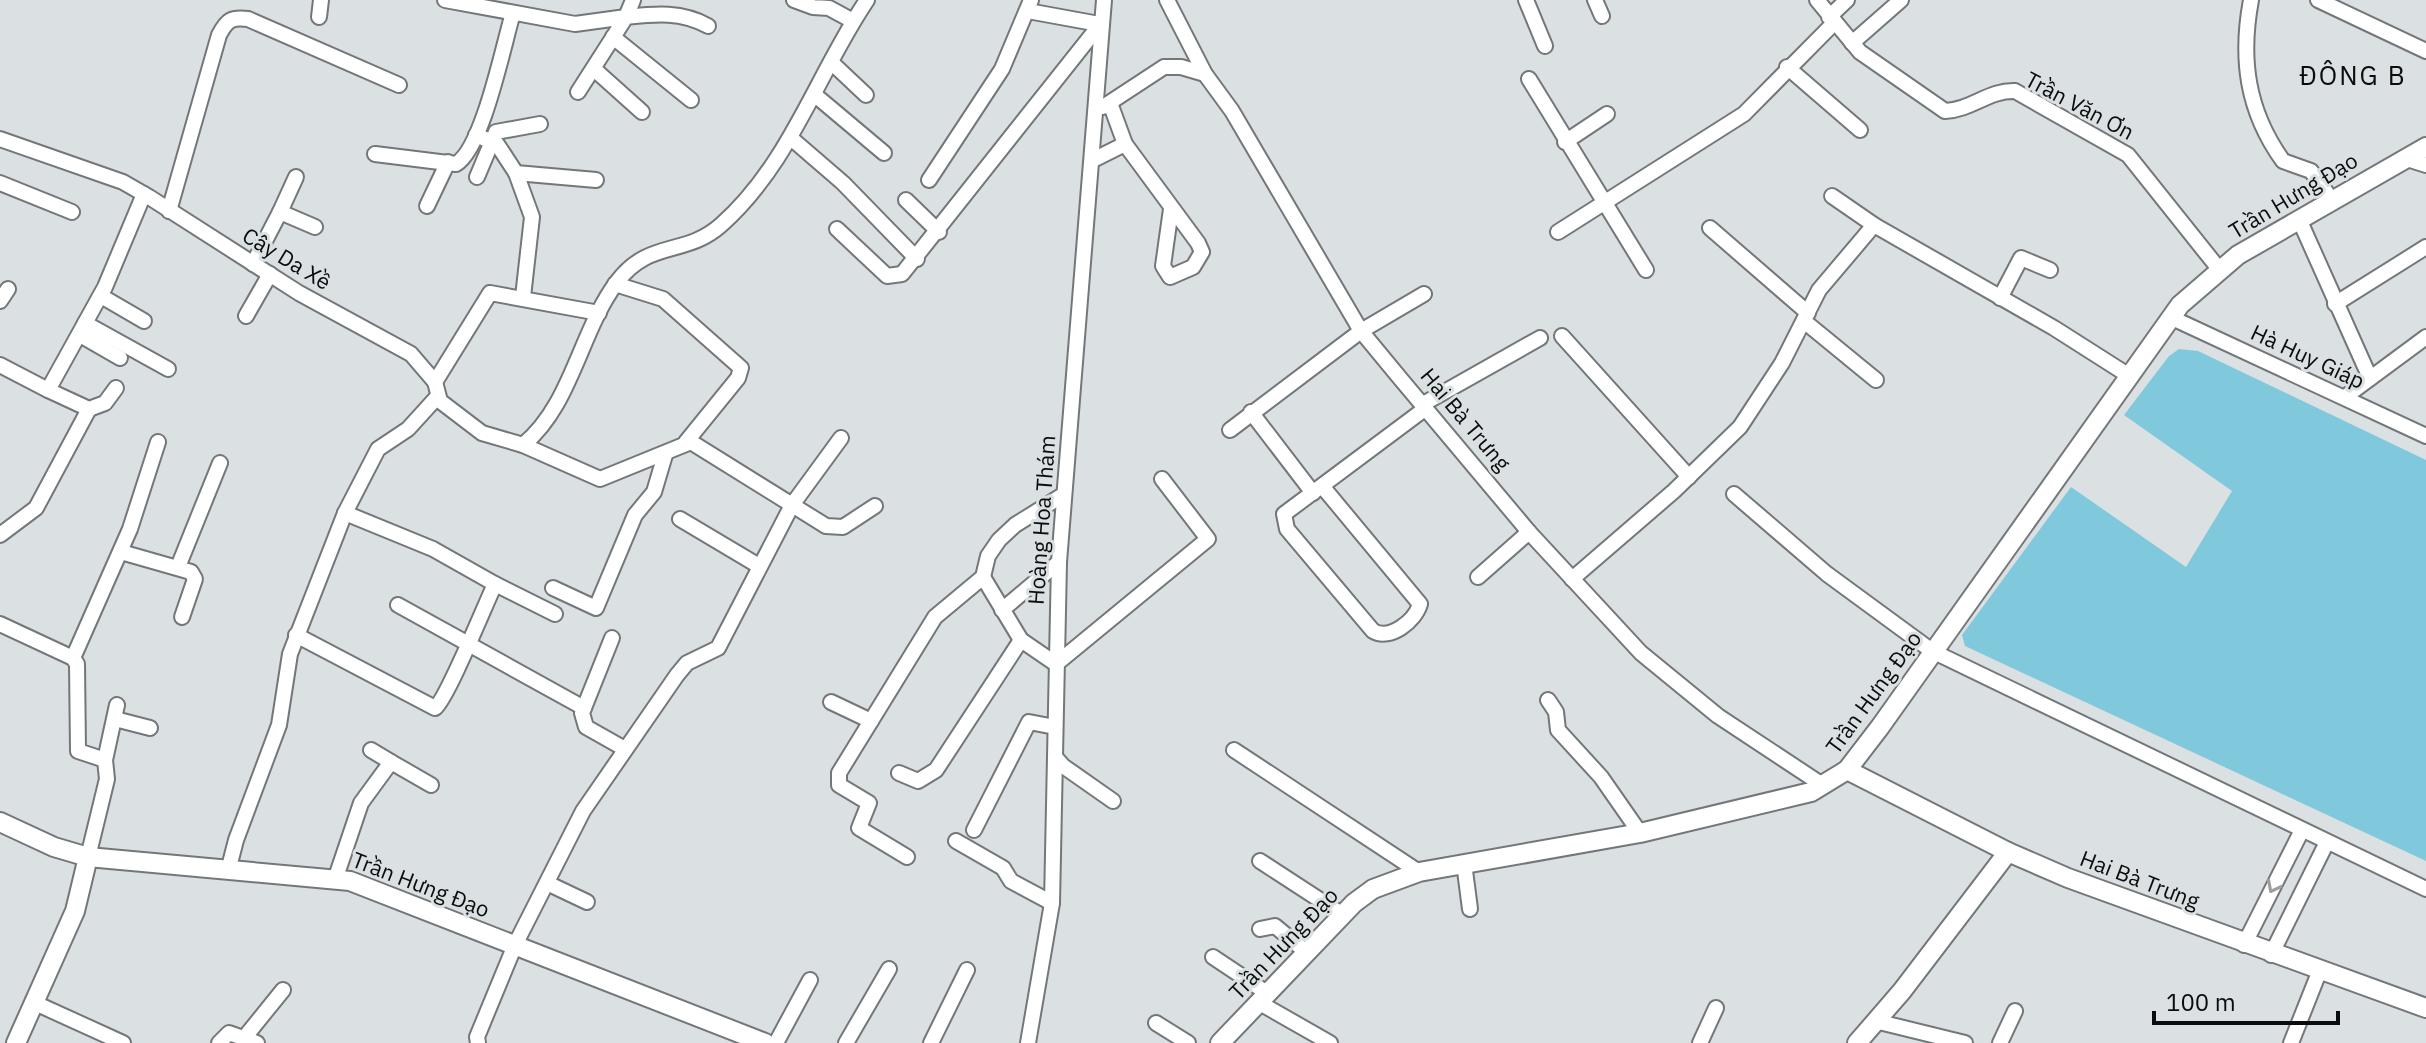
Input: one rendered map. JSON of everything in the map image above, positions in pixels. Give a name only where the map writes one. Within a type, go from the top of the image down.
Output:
[{"type":"main road","name":"Trần Hưng Đạo","points":[[1220,1043],[1306,952],[1373,889],[1419,872],[1640,833],[1811,792],[1847,770],[2131,377],[2170,317],[2219,269],[2299,219],[2426,147]]},
{"type":"main road","name":"Hai Bà Trưng","points":[[1847,770],[2008,852],[2120,899],[2426,1008]]},
{"type":"main road","name":"Trần Hưng Đạo","points":[[0,822],[54,847],[88,857],[228,871],[336,877],[765,1043]]},
{"type":"main road","points":[[1857,1043],[2008,852]]},
{"type":"main road","points":[[16,1043],[75,911],[88,857]]},
{"type":"street","points":[[319,17],[321,0]]},
{"type":"street","points":[[445,0],[498,6],[513,13],[575,24],[668,13],[695,18],[708,26]]},
{"type":"street","points":[[578,92],[626,17],[633,0]]},
{"type":"street","points":[[794,0],[813,7],[829,8],[853,21]]},
{"type":"street","points":[[523,445],[535,435],[547,417],[615,284],[639,257],[675,249],[720,226],[792,139],[867,0]]},
{"type":"street","name":"Hoàng Hoa Thám","points":[[1028,1043],[1052,903],[1059,562],[1093,160],[1099,26],[1104,0]]},
{"type":"street","points":[[1526,0],[1545,46]]},
{"type":"street","points":[[1595,0],[1602,16]]},
{"type":"street","name":"Trần Văn Ơn","points":[[1817,0],[1852,43],[1891,75],[1945,111],[1970,106],[2000,91],[2015,91],[2116,145],[2147,175],[2219,269]]},
{"type":"street","points":[[1558,232],[1744,114],[1847,0]]},
{"type":"street","points":[[1852,43],[1901,0]]},
{"type":"street","points":[[2251,0],[2245,32],[2250,97],[2283,161],[2311,171],[2332,200]]},
{"type":"street","points":[[2318,0],[2426,51]]},
{"type":"street","name":"Hai Bà Trưng","points":[[1169,1],[1205,74],[1232,111],[1361,331],[1529,532],[1641,653],[1707,707],[1824,786]]},
{"type":"street","points":[[837,229],[887,276],[902,274],[939,232],[1099,26],[1029,6],[1002,69],[929,180]]},
{"type":"street","points":[[375,154],[456,164],[464,159],[476,135],[513,13]]},
{"type":"street","points":[[169,211],[225,22],[233,18],[248,19],[399,85]]},
{"type":"street","points":[[613,37],[691,100]]},
{"type":"street","points":[[831,62],[866,95]]},
{"type":"street","points":[[1096,111],[1164,67],[1181,67],[1205,74]]},
{"type":"street","points":[[1787,67],[1806,80],[1814,94],[1860,130]]},
{"type":"street","points":[[594,69],[642,112]]},
{"type":"street","points":[[1529,79],[1646,270]]},
{"type":"street","points":[[815,95],[884,153]]},
{"type":"street","points":[[1110,103],[1125,144],[1171,209]]},
{"type":"street","points":[[1565,142],[1607,114]]},
{"type":"street","points":[[477,177],[491,140],[499,131],[540,124]]},
{"type":"street","points":[[476,135],[491,140],[503,150],[516,173],[532,217],[523,297]]},
{"type":"street","name":"Cây Da Xề","points":[[0,139],[123,182],[253,264],[411,354],[453,412],[482,433],[523,445],[600,479],[665,455],[686,442],[738,378],[741,368],[663,299],[615,284]]},
{"type":"street","points":[[792,139],[843,183],[917,259]]},
{"type":"street","points":[[1093,160],[1125,144]]},
{"type":"street","points":[[2404,158],[2426,165]]},
{"type":"street","points":[[427,206],[448,162]]},
{"type":"street","points":[[516,173],[596,180]]},
{"type":"street","points":[[253,264],[296,177]]},
{"type":"street","points":[[0,183],[72,212]]},
{"type":"street","points":[[48,390],[101,296],[144,194]]},
{"type":"street","points":[[1832,196],[1874,225],[2131,377]]},
{"type":"street","points":[[906,200],[939,232]]},
{"type":"street","points":[[280,212],[315,227]]},
{"type":"street","points":[[2299,219],[2370,378]]},
{"type":"street","points":[[1572,579],[1689,477],[1740,427],[1775,376],[1819,290],[1874,225]]},
{"type":"street","points":[[1710,228],[1876,380]]},
{"type":"street","points":[[2335,304],[2426,247]]},
{"type":"street","points":[[2000,298],[2021,258],[2050,270]]},
{"type":"street","points":[[246,316],[270,274]]},
{"type":"street","points":[[228,871],[236,840],[279,725],[286,671],[296,635],[345,513],[378,449],[408,429],[437,389],[487,294],[523,297],[599,313]]},
{"type":"street","points":[[1230,430],[1361,331],[1424,294]]},
{"type":"street","points":[[101,296],[144,321]]},
{"type":"street","name":"Hà Huy Giáp","points":[[2170,317],[2426,436]]},
{"type":"street","points":[[83,329],[120,358]]},
{"type":"street","points":[[83,329],[168,369]]},
{"type":"street","points":[[1562,336],[1689,477]]},
{"type":"street","points":[[2345,397],[2426,337]]},
{"type":"street","points":[[1251,412],[1317,489],[1418,600],[1420,608],[1411,620],[1384,635],[1373,631],[1287,529],[1284,514],[1317,489],[1424,406],[1540,338]]},
{"type":"street","points":[[0,365],[89,409]]},
{"type":"street","points":[[0,535],[36,508],[89,409],[105,403],[116,388]]},
{"type":"street","points":[[478,1043],[477,1037],[515,945],[583,811],[687,663],[718,648],[792,505],[841,438]]},
{"type":"street","points":[[73,658],[121,552],[158,442]]},
{"type":"street","points":[[686,442],[698,445],[792,505],[835,528],[875,506]]},
{"type":"street","points":[[553,588],[596,608],[635,515],[654,492],[665,455]]},
{"type":"street","points":[[178,567],[220,463]]},
{"type":"street","points":[[983,577],[1021,640],[1056,664],[1208,539],[1162,479]]},
{"type":"street","points":[[1734,494],[1827,574],[1932,651],[2426,889]]},
{"type":"street","points":[[907,857],[859,828],[869,803],[837,782],[839,773],[935,617],[983,577],[988,556],[999,540],[1015,525],[1063,495]]},
{"type":"street","points":[[345,513],[433,549],[555,614]]},
{"type":"street","points":[[680,519],[759,566]]},
{"type":"street","points":[[1478,577],[1529,532]]},
{"type":"street","points":[[121,552],[191,572],[195,579],[182,617]]},
{"type":"street","points":[[1002,610],[1059,562]]},
{"type":"street","points":[[296,635],[435,708],[447,693],[495,584]]},
{"type":"street","points":[[398,605],[468,641],[584,708]]},
{"type":"street","points":[[0,624],[73,658],[78,671],[78,751],[105,760]]},
{"type":"street","points":[[612,638],[584,708],[586,727],[625,749]]},
{"type":"street","points":[[899,773],[918,781],[936,770],[1021,640]]},
{"type":"street","points":[[1548,700],[1556,712],[1558,730],[1601,777],[1640,833]]},
{"type":"street","points":[[831,702],[871,721]]},
{"type":"street","points":[[88,857],[107,779],[105,760],[116,712],[150,728]]},
{"type":"street","points":[[974,830],[1029,722],[1055,727]]},
{"type":"street","points":[[371,750],[431,785]]},
{"type":"street","points":[[1234,750],[1419,872]]},
{"type":"street","points":[[1055,757],[1113,801]]},
{"type":"street","points":[[336,877],[361,803],[391,762]]},
{"type":"street","points":[[2244,945],[2302,830]]},
{"type":"street","points":[[956,841],[1003,868],[1011,881],[1052,903]]},
{"type":"street","points":[[2271,955],[2327,842]]},
{"type":"street","points":[[1260,861],[1343,915]]},
{"type":"street","points":[[1464,863],[1470,909]]},
{"type":"street","points":[[547,883],[587,902]]},
{"type":"street","points":[[1260,929],[1275,926],[1306,952]]},
{"type":"street","points":[[1213,957],[1263,997],[1330,1043]]},
{"type":"street","points":[[846,1043],[889,969]]},
{"type":"street","points":[[931,1043],[967,970]]},
{"type":"street","points":[[2291,1043],[2320,970]]},
{"type":"street","points":[[776,1043],[810,980]]},
{"type":"street","points":[[219,1043],[229,1033],[251,1040],[283,990]]},
{"type":"street","points":[[35,1003],[123,1043]]},
{"type":"street","points":[[1700,1043],[1716,1008]]},
{"type":"street","points":[[2000,1043],[2015,1011]]},
{"type":"street","points":[[1875,1021],[1965,1043]]},
{"type":"street","points":[[1156,1023],[1188,1043]]},
{"type":"shaded area","points":[[2179,349],[2198,351],[2426,460],[2426,861],[1965,646],[1962,635],[2071,487],[2186,567],[2232,491],[2124,415],[2169,356]]},
{"type":"district","name":"ĐÔNG B","points":[[2353,75]]}]
